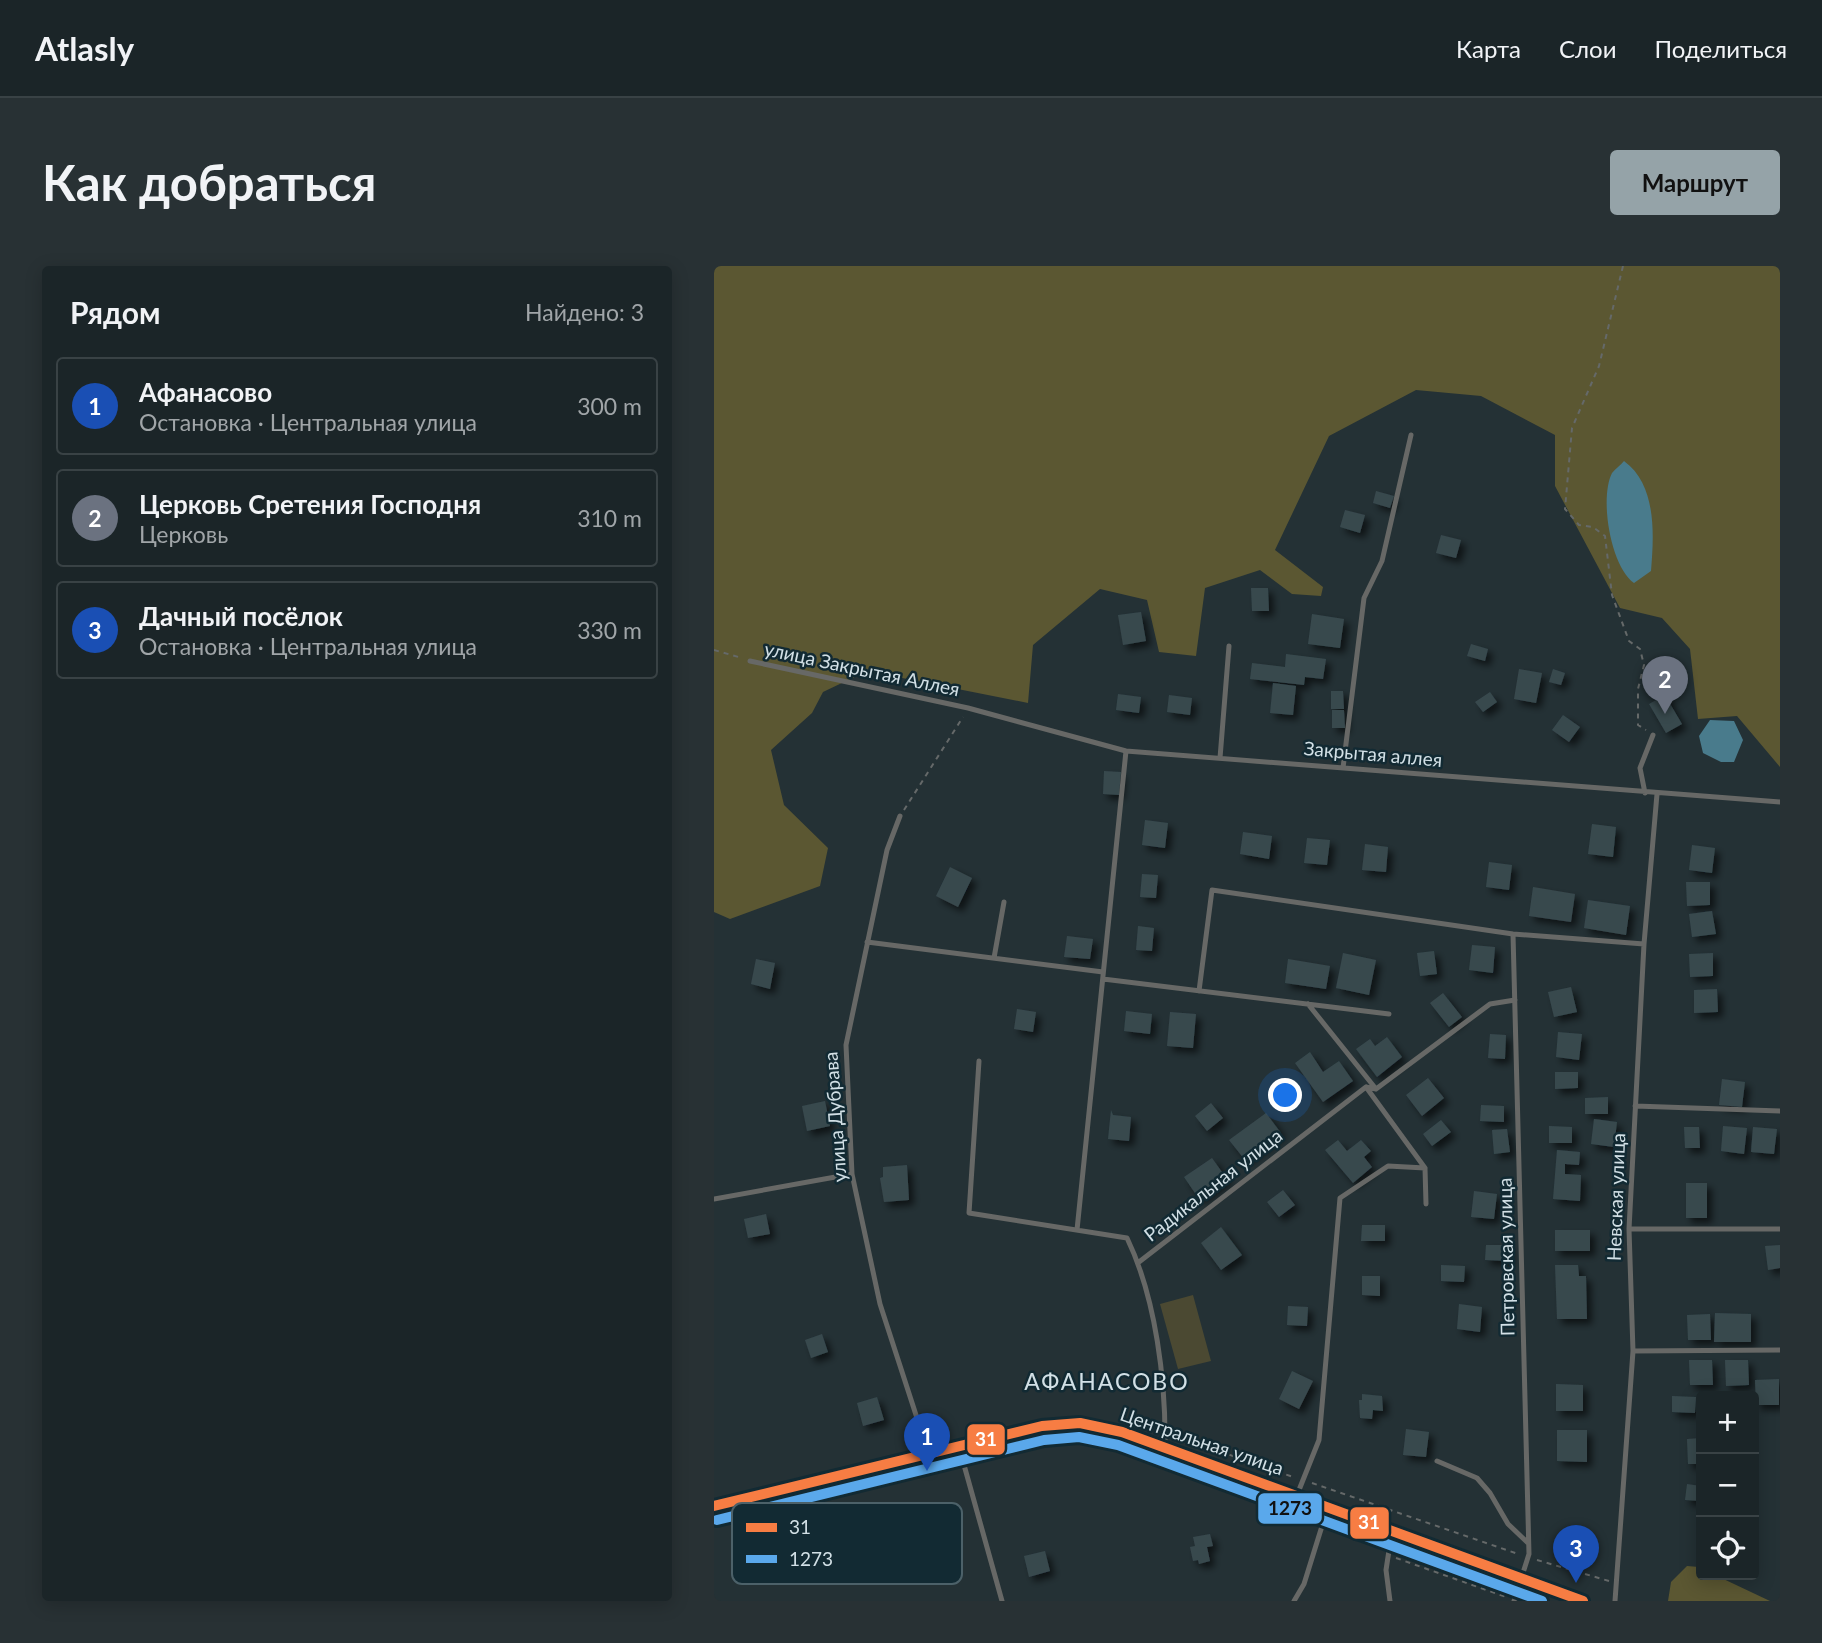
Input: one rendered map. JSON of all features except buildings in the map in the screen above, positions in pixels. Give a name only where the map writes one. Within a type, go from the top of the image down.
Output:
[{"type":"street","name":"Центральная улица","points":[[714,1506],[1042,1426],[1080,1423],[1097,1425],[1165,1448],[1583,1601]]},
{"type":"lane","points":[[1343,768],[1364,598],[1382,561],[1411,435]]},
{"type":"lane","points":[[1220,758],[1228,646]]},
{"type":"lane","name":"улица Закрытая Аллея","points":[[750,661],[968,708]]},
{"type":"lane","name":"Закрытая аллея","points":[[968,708],[1126,751],[1780,802]]},
{"type":"lane","points":[[1645,793],[1640,768],[1653,735]]},
{"type":"lane","points":[[1077,1230],[1126,751]]},
{"type":"lane","name":"Невская улица","points":[[1615,1601],[1633,1351],[1629,1229],[1635,1106],[1644,944],[1657,794]]},
{"type":"lane","name":"улица Дубрава","points":[[900,817],[887,850],[846,1045],[852,1174],[880,1304],[929,1455]]},
{"type":"lane","points":[[1199,991],[1212,890],[1513,934],[1644,944]]},
{"type":"lane","points":[[994,958],[1004,902]]},
{"type":"lane","name":"Петровская улица","points":[[1513,934],[1529,1544],[1528,1558],[1515,1600]]},
{"type":"lane","points":[[867,942],[994,958],[1199,991],[1389,1014]]},
{"type":"lane","points":[[1366,1087],[1376,1089],[1490,1004],[1515,1000]]},
{"type":"lane","points":[[1307,1004],[1376,1089]]},
{"type":"lane","points":[[979,1061],[969,1213],[1127,1238],[1139,1262],[1160,1360],[1165,1448]]},
{"type":"lane","points":[[1366,1087],[1424,1168],[1426,1205]]},
{"type":"lane","name":"Радикальная улица","points":[[1139,1262],[1366,1087]]},
{"type":"lane","points":[[1635,1106],[1780,1111]]},
{"type":"lane","points":[[1297,1495],[1319,1440],[1340,1198],[1388,1166],[1424,1168]]},
{"type":"lane","points":[[714,1199],[852,1174]]},
{"type":"lane","points":[[1629,1229],[1780,1229]]},
{"type":"lane","points":[[1633,1351],[1780,1350]]},
{"type":"lane","points":[[959,1447],[1002,1601]]},
{"type":"lane","points":[[1437,1461],[1477,1478],[1490,1493],[1508,1524],[1529,1544]]},
{"type":"lane","points":[[1294,1601],[1304,1584],[1328,1507]]},
{"type":"lane","points":[[1390,1601],[1386,1570],[1392,1531]]},
{"type":"path","points":[[1623,266],[1599,366],[1572,428],[1565,509],[1579,526],[1593,527],[1605,536],[1612,595],[1629,641],[1640,649],[1644,665],[1638,689],[1638,725],[1653,735]]},
{"type":"path","points":[[714,650],[750,661]]},
{"type":"path","points":[[900,817],[968,708]]},
{"type":"path","points":[[1165,1432],[1528,1558],[1617,1583]]},
{"type":"path","points":[[1388,1555],[1515,1600]]},
{"type":"shaded area","points":[[714,266],[1780,266],[1780,767],[1737,716],[1698,719],[1690,649],[1662,618],[1620,608],[1555,486],[1555,435],[1481,396],[1416,390],[1329,436],[1275,550],[1323,587],[1321,596],[1292,594],[1260,570],[1205,588],[1196,656],[1159,652],[1147,600],[1100,589],[1033,645],[1028,703],[867,671],[823,692],[812,713],[771,750],[784,805],[828,848],[820,886],[730,919],[714,912]]},
{"type":"shaded area","points":[[1193,1295],[1211,1361],[1178,1369],[1160,1304]]},
{"type":"shaded area","points":[[1687,1566],[1696,1567],[1696,1580],[1726,1580],[1770,1601],[1668,1601],[1671,1582]]},
{"type":"water","points":[[1624,461],[1643,483],[1651,512],[1651,571],[1634,583],[1619,563],[1609,532],[1607,515],[1608,485],[1612,473]]},
{"type":"water","points":[[1710,720],[1734,721],[1743,740],[1734,762],[1721,762],[1703,753],[1699,736]]},
{"type":"transit line","name":"31","points":[[714,1506],[1042,1426],[1080,1423],[1122,1432],[1583,1601]]},
{"type":"transit line","name":"1273","points":[[786,1503],[1044,1440],[1079,1437],[1118,1445],[1542,1601]]},
{"type":"transit line","name":"1273","points":[[717,1520],[732,1516]]},
{"type":"place","name":"Церковь Сретения Господня","points":[[1665,714]]},
{"type":"place","name":"Афанасово","points":[[927,1471]]},
{"type":"place","name":"Дачный посёлок","points":[[1576,1583]]},
{"type":"district","name":"АФАНАСОВО","points":[[1107,1382]]}]
